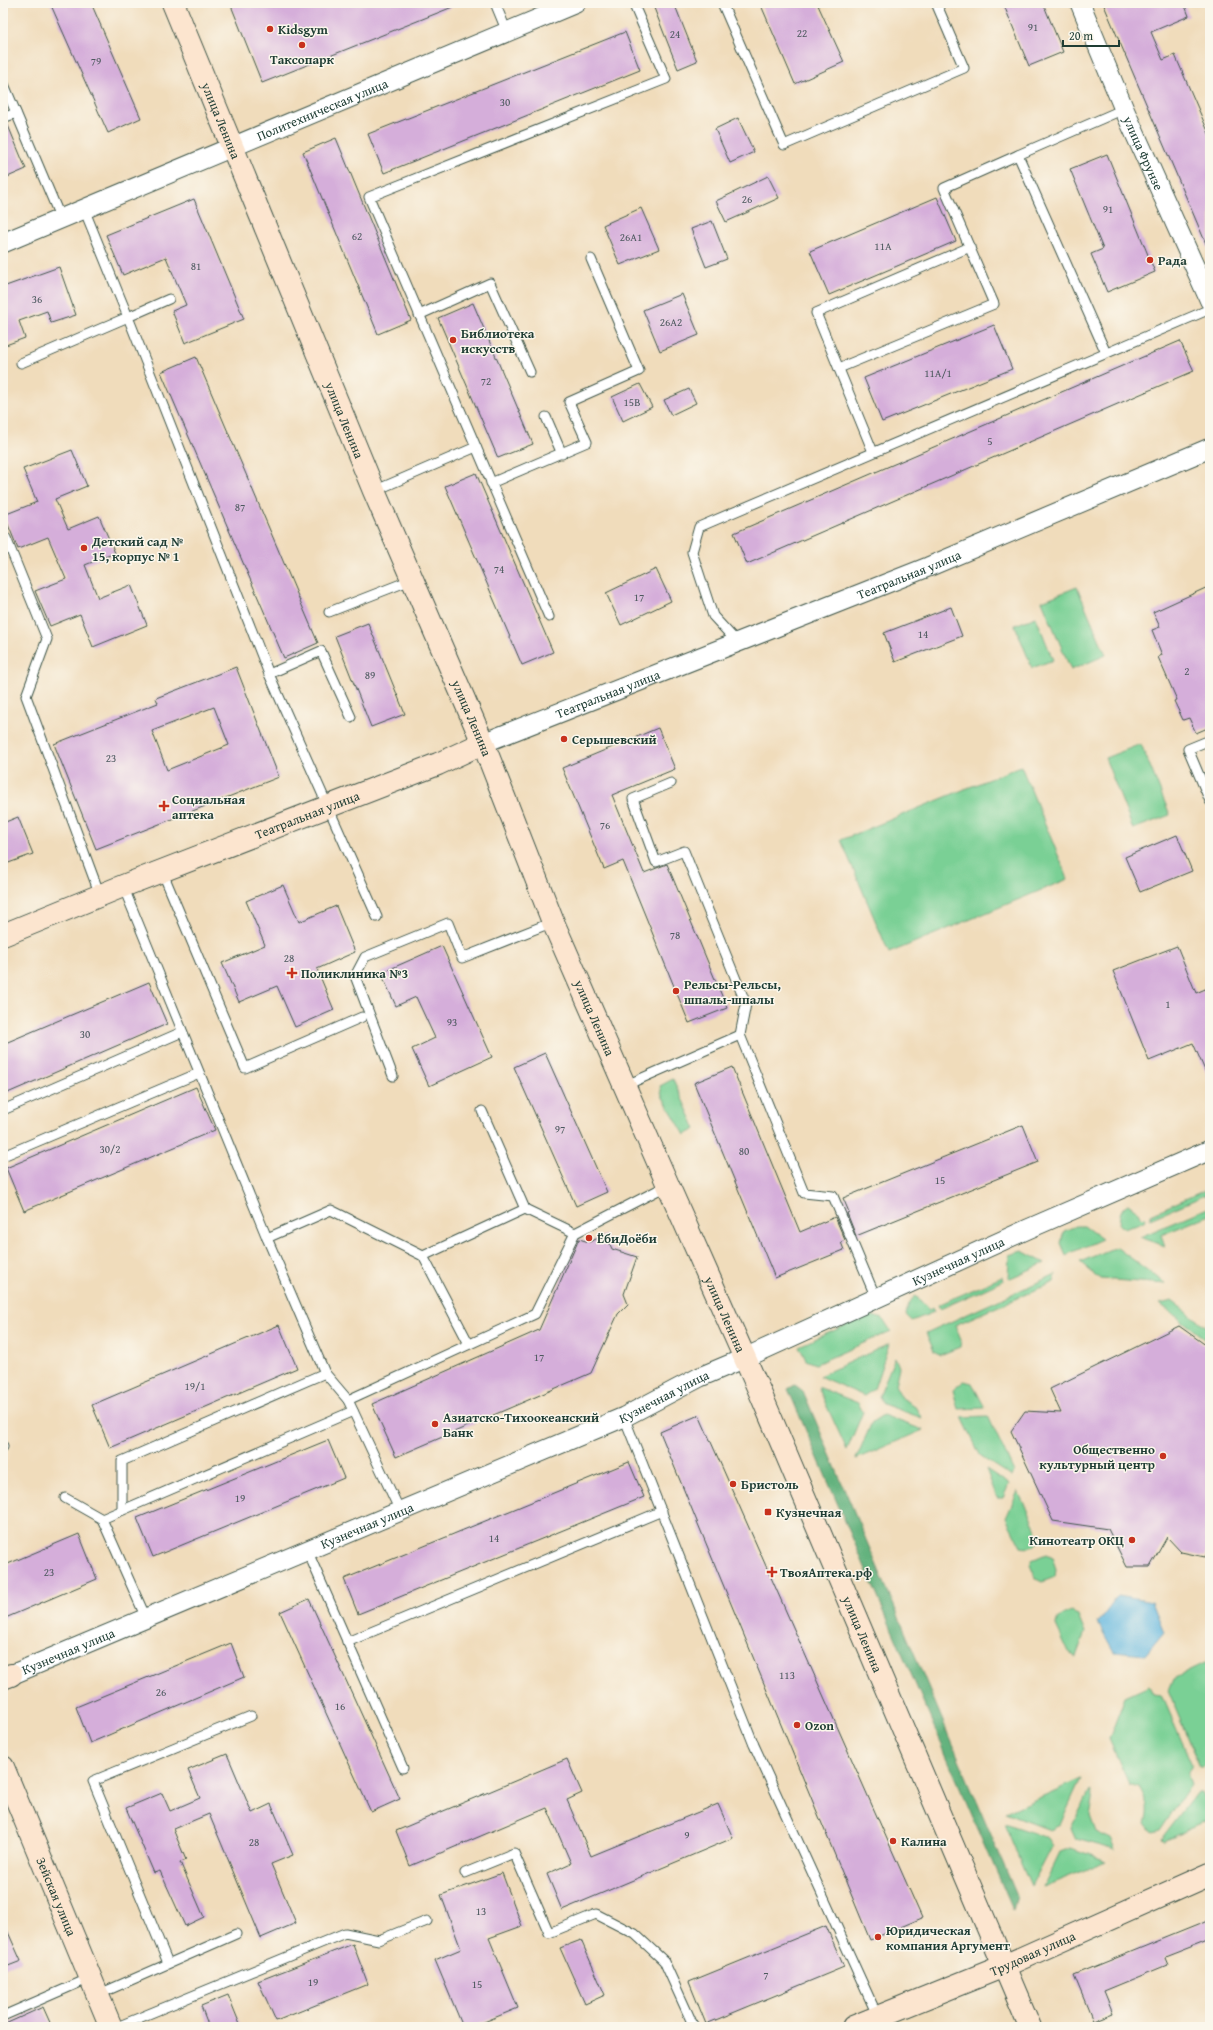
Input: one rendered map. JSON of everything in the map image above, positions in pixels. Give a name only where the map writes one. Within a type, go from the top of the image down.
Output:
[{"type":"main road","name":"улица Ленина","points":[[173,3],[411,580],[483,743],[553,922],[745,1358],[1030,2027]]},
{"type":"main road","name":"Театральная улица","points":[[3,935],[100,895],[438,764],[483,743]]},
{"type":"main road","name":"Зейская улица","points":[[3,1766],[110,2027]]},
{"type":"main road","name":"Трудовая улица","points":[[853,2027],[1004,1966],[1210,1874]]},
{"type":"street","name":"Политехническая улица","points":[[3,243],[576,3]]},
{"type":"street","name":"улица Фрунзе","points":[[1080,3],[1124,109],[1210,301]]},
{"type":"street","name":"Театральная улица","points":[[483,743],[928,567],[1210,448]]},
{"type":"street","name":"Кузнечная улица","points":[[7,1677],[624,1417],[700,1377],[1028,1229],[1210,1150]]},
{"type":"lane","points":[[495,3],[507,32]]},
{"type":"lane","points":[[549,617],[369,197],[666,80],[633,3]]},
{"type":"lane","points":[[722,3],[784,145],[964,68],[936,3]]},
{"type":"lane","points":[[3,82],[60,219]]},
{"type":"lane","points":[[839,368],[994,304],[944,188],[1124,109]]},
{"type":"lane","points":[[3,118],[16,113]]},
{"type":"lane","points":[[1018,155],[1106,353]]},
{"type":"lane","points":[[84,210],[128,317],[269,674],[377,917]]},
{"type":"lane","points":[[873,452],[816,313],[970,247]]},
{"type":"lane","points":[[492,483],[587,442],[569,402],[639,371],[591,259]]},
{"type":"lane","points":[[419,315],[490,284],[530,372]]},
{"type":"lane","points":[[21,363],[170,299]]},
{"type":"lane","points":[[737,642],[713,616],[692,552],[699,527],[1210,309]]},
{"type":"lane","points":[[546,417],[562,454]]},
{"type":"lane","points":[[374,491],[476,447]]},
{"type":"lane","points":[[6,538],[47,639],[26,696],[100,895]]},
{"type":"lane","points":[[329,612],[411,580]]},
{"type":"lane","points":[[269,674],[321,651],[351,717]]},
{"type":"lane","points":[[1210,740],[1188,749],[1210,801]]},
{"type":"lane","points":[[671,783],[633,799],[656,862],[684,851],[746,1004],[740,1035],[804,1193],[833,1196],[876,1298]]},
{"type":"lane","points":[[162,871],[245,1068],[362,1017]]},
{"type":"lane","points":[[123,886],[267,1238],[325,1373],[348,1400],[400,1511]]},
{"type":"lane","points":[[393,1076],[355,976],[365,957],[448,923],[462,958],[553,922]]},
{"type":"lane","points":[[3,1110],[182,1032]]},
{"type":"lane","points":[[624,1086],[740,1035]]},
{"type":"lane","points":[[3,1156],[199,1073]]},
{"type":"lane","points":[[482,1111],[525,1209],[575,1234]]},
{"type":"lane","points":[[348,1400],[535,1314],[575,1234],[668,1185]]},
{"type":"lane","points":[[423,1256],[525,1209]]},
{"type":"lane","points":[[267,1238],[331,1210],[423,1256],[469,1344]]},
{"type":"lane","points":[[122,1510],[122,1461],[325,1373]]},
{"type":"lane","points":[[102,1518],[353,1411]]},
{"type":"lane","points":[[624,1417],[754,1744],[878,2017]]},
{"type":"lane","points":[[65,1498],[102,1518],[146,1618]]},
{"type":"lane","points":[[347,1642],[662,1511]]},
{"type":"lane","points":[[307,1550],[403,1768]]},
{"type":"lane","points":[[168,1963],[93,1781],[252,1716]]},
{"type":"lane","points":[[465,1873],[514,1854],[549,1933],[596,1914],[635,1934],[664,1961],[694,2027]]},
{"type":"lane","points":[[117,2027],[345,1932],[379,1940],[427,1921]]},
{"type":"lane","points":[[3,2016],[168,1963],[236,1934]]},
{"type":"green space","points":[[1077,587],[1106,655],[1071,670],[1042,601]]},
{"type":"green space","points":[[1036,617],[1053,660],[1032,668],[1015,625]]},
{"type":"green space","points":[[1141,744],[1170,815],[1133,829],[1105,758]]},
{"type":"green space","points":[[1021,766],[1068,879],[889,953],[841,840]]},
{"type":"green space","points":[[673,1079],[696,1129],[685,1135],[662,1096],[660,1086]]},
{"type":"green space","points":[[1210,1188],[1210,1193],[1150,1219],[1151,1214]]},
{"type":"green space","points":[[1128,1204],[1139,1212],[1142,1218],[1145,1217],[1146,1220],[1125,1229],[1119,1225],[1120,1213],[1121,1210]]},
{"type":"green space","points":[[1210,1207],[1210,1215],[1161,1235],[1165,1246],[1140,1237]]},
{"type":"green space","points":[[1076,1226],[1084,1226],[1102,1239],[1066,1255],[1061,1243],[1064,1231]]},
{"type":"green space","points":[[1116,1247],[1166,1284],[1100,1279],[1080,1262]]},
{"type":"green space","points":[[1022,1251],[1045,1263],[1008,1279],[1009,1255]]},
{"type":"green space","points":[[1056,1274],[1054,1282],[955,1325],[961,1339],[960,1347],[940,1355],[934,1351],[926,1333]]},
{"type":"green space","points":[[1002,1277],[1003,1281],[940,1309],[938,1305]]},
{"type":"green space","points":[[916,1296],[929,1310],[932,1308],[934,1312],[912,1321],[906,1315],[909,1304]]},
{"type":"green space","points":[[1172,1301],[1210,1329],[1210,1342],[1160,1304]]},
{"type":"green space","points":[[869,1315],[883,1319],[891,1331],[816,1364],[806,1360],[799,1346]]},
{"type":"green space","points":[[889,1344],[874,1389],[864,1396],[819,1376]]},
{"type":"green space","points":[[895,1357],[899,1367],[895,1385],[902,1398],[914,1405],[922,1418],[883,1404],[879,1396]]},
{"type":"green space","points":[[964,1381],[972,1383],[985,1408],[958,1409],[953,1390]]},
{"type":"green space","points":[[795,1385],[803,1391],[1017,1896],[1013,1910],[788,1389]]},
{"type":"green space","points":[[818,1387],[858,1403],[863,1412],[847,1450]]},
{"type":"green space","points":[[883,1415],[923,1430],[856,1459],[872,1422]]},
{"type":"green space","points":[[988,1416],[1014,1472],[1012,1477],[981,1457],[962,1417]]},
{"type":"green space","points":[[986,1469],[1009,1484],[1003,1498],[997,1498]]},
{"type":"green space","points":[[1018,1491],[1041,1540],[1029,1548],[1021,1547],[1006,1518]]},
{"type":"green space","points":[[1046,1554],[1052,1557],[1056,1569],[1055,1577],[1042,1582],[1036,1579],[1030,1565],[1032,1560]]},
{"type":"green space","points":[[1071,1612],[1078,1615],[1085,1632],[1076,1657],[1069,1653],[1056,1625],[1058,1618]]},
{"type":"green space","points":[[1204,1664],[1210,1666],[1210,1683],[1208,1685],[1210,1688],[1210,1760],[1204,1767],[1200,1767],[1168,1691],[1173,1679]]},
{"type":"green space","points":[[1149,1686],[1153,1694],[1162,1695],[1192,1765],[1187,1774],[1191,1784],[1160,1830],[1152,1832],[1145,1823],[1147,1809],[1144,1796],[1139,1787],[1129,1784],[1109,1739],[1125,1697]]},
{"type":"green space","points":[[1081,1779],[1060,1825],[1050,1830],[1005,1813]]},
{"type":"green space","points":[[1090,1790],[1093,1799],[1090,1816],[1096,1832],[1111,1839],[1116,1850],[1076,1839],[1071,1828]]},
{"type":"green space","points":[[1197,1792],[1201,1792],[1210,1810],[1210,1820],[1163,1841],[1161,1839]]},
{"type":"green space","points":[[1004,1824],[1047,1838],[1052,1846],[1031,1887]]},
{"type":"green space","points":[[1071,1848],[1107,1861],[1043,1887],[1060,1852]]},
{"type":"water","points":[[1118,1596],[1152,1602],[1164,1632],[1145,1655],[1114,1652],[1098,1623]]},
{"type":"building","points":[[50,3],[91,3],[141,118],[108,133]]},
{"type":"building","name":"Таксопарк","points":[[230,3],[460,3],[460,4],[262,83]]},
{"type":"building","points":[[665,3],[674,3],[697,61],[678,69],[654,8]]},
{"type":"building","points":[[760,3],[817,3],[844,62],[795,84]]},
{"type":"building","points":[[1003,3],[1043,3],[1063,52],[1029,66]]},
{"type":"building","points":[[1103,3],[1184,3],[1189,16],[1151,32],[1163,60],[1175,55],[1210,136],[1210,253]]},
{"type":"building","points":[[625,32],[640,70],[384,173],[368,134]]},
{"type":"building","points":[[738,118],[754,152],[730,163],[715,129]]},
{"type":"building","points":[[7,123],[26,169],[3,179],[3,124]]},
{"type":"building","points":[[336,138],[411,320],[378,334],[303,152]]},
{"type":"building","points":[[1107,154],[1155,272],[1107,292],[1091,254],[1103,249],[1070,169]]},
{"type":"building","points":[[768,176],[779,198],[726,222],[716,201]]},
{"type":"building","points":[[937,197],[956,241],[829,295],[810,251]]},
{"type":"building","points":[[194,199],[244,319],[185,343],[172,311],[186,305],[166,257],[123,275],[106,235]]},
{"type":"building","points":[[641,208],[659,249],[620,265],[603,225]]},
{"type":"building","points":[[712,221],[727,259],[706,267],[691,229]]},
{"type":"building","points":[[59,267],[76,315],[51,323],[47,311],[19,321],[25,338],[3,346],[3,287]]},
{"type":"building","points":[[682,294],[699,335],[660,351],[643,310]]},
{"type":"building","points":[[473,303],[533,444],[498,458],[438,318]]},
{"type":"building","points":[[994,325],[1012,369],[882,422],[864,378]]},
{"type":"building","points":[[1180,341],[1194,371],[747,564],[734,533]]},
{"type":"building","points":[[196,357],[318,643],[284,658],[161,372]]},
{"type":"building","points":[[640,384],[652,407],[623,421],[612,397]]},
{"type":"building","points":[[689,389],[696,403],[671,415],[664,400]]},
{"type":"building","points":[[72,450],[87,486],[55,499],[68,529],[99,516],[115,553],[85,565],[98,598],[131,585],[147,625],[93,647],[80,614],[50,626],[35,591],[66,579],[48,537],[18,549],[4,515],[37,502],[23,469]]},
{"type":"building","points":[[476,473],[553,652],[522,665],[445,486]]},
{"type":"building","points":[[656,569],[671,601],[621,625],[606,593]]},
{"type":"building","points":[[1210,586],[1210,727],[1196,733],[1189,718],[1183,720],[1174,701],[1177,700],[1158,657],[1162,655],[1152,630],[1160,627],[1153,612]]},
{"type":"building","points":[[951,607],[962,636],[895,662],[884,633]]},
{"type":"building","points":[[368,623],[405,714],[371,727],[335,636]]},
{"type":"building","points":[[236,667],[279,777],[96,849],[54,744],[158,703],[156,698]],"holes":[[[214,707],[229,745],[167,770],[152,731]]]},
{"type":"building","points":[[658,728],[675,769],[612,795],[644,873],[667,864],[727,1008],[689,1023],[623,861],[604,869],[562,768]]},
{"type":"building","points":[[18,817],[33,854],[3,865],[3,823]]},
{"type":"building","points":[[1177,835],[1192,871],[1140,892],[1125,857]]},
{"type":"building","points":[[283,885],[299,922],[336,906],[355,952],[317,969],[334,1010],[295,1027],[277,986],[239,1002],[222,963],[265,945],[246,901]]},
{"type":"building","points":[[442,946],[492,1057],[429,1086],[412,1049],[435,1038],[416,997],[396,1006],[381,973]]},
{"type":"building","points":[[1177,946],[1196,993],[1210,987],[1210,1082],[1193,1043],[1149,1061],[1113,971]]},
{"type":"building","points":[[149,982],[167,1024],[3,1095],[3,1044]]},
{"type":"building","points":[[545,1053],[607,1192],[576,1206],[514,1067]]},
{"type":"building","points":[[732,1067],[800,1232],[835,1217],[845,1240],[841,1242],[844,1250],[775,1278],[694,1083]]},
{"type":"building","points":[[196,1087],[215,1130],[24,1211],[6,1168]]},
{"type":"building","points":[[1023,1125],[1038,1162],[856,1236],[843,1198]]},
{"type":"building","points":[[606,1235],[612,1249],[637,1257],[624,1294],[628,1304],[618,1314],[591,1373],[396,1457],[372,1404],[539,1330],[579,1239],[589,1242]]},
{"type":"building","points":[[279,1325],[297,1368],[110,1448],[92,1405]]},
{"type":"building","name":"Общественно культурный центр","points":[[1179,1326],[1210,1348],[1210,1548],[1205,1557],[1181,1552],[1167,1537],[1150,1567],[1127,1567],[1108,1529],[1053,1521],[1011,1431],[1025,1411],[1061,1413],[1050,1389]]},
{"type":"building","points":[[699,1415],[922,1918],[870,1940],[660,1432]]},
{"type":"building","points":[[328,1440],[344,1478],[153,1557],[137,1518]]},
{"type":"building","points":[[629,1462],[644,1497],[358,1614],[344,1579]]},
{"type":"building","points":[[79,1534],[97,1579],[3,1619],[3,1566]]},
{"type":"building","points":[[309,1599],[400,1799],[371,1812],[280,1612]]},
{"type":"building","points":[[231,1643],[244,1677],[90,1743],[76,1707]]},
{"type":"building","points":[[227,1754],[252,1813],[271,1804],[293,1855],[271,1864],[296,1923],[261,1938],[209,1814],[173,1829],[186,1860],[180,1862],[204,1917],[185,1926],[160,1871],[154,1873],[126,1808],[162,1793],[170,1811],[200,1798],[188,1770]]},
{"type":"building","points":[[567,1759],[582,1793],[567,1800],[591,1856],[718,1804],[733,1838],[562,1910],[547,1874],[571,1863],[547,1808],[410,1866],[396,1831]]},
{"type":"building","points":[[502,1873],[522,1926],[489,1938],[518,2008],[472,2027],[463,2027],[435,1960],[461,1949],[441,1895]]},
{"type":"building","points":[[1210,1920],[1210,1940],[1164,1958],[1167,1965],[1104,1991],[1113,2013],[1093,2021],[1074,1975]]},
{"type":"building","points":[[3,1921],[21,1961],[3,1968]]},
{"type":"building","points":[[826,1926],[844,1967],[706,2024],[689,1982]]},
{"type":"building","points":[[581,1940],[605,1995],[585,2004],[560,1948]]},
{"type":"building","points":[[353,1944],[368,1984],[276,2021],[258,1981]]},
{"type":"building","points":[[228,1995],[241,2027],[209,2027],[201,2006]]},
{"type":"building","points":[[43,2007],[52,2027],[3,2027],[3,2025]]},
{"type":"place","name":"Kidsgym","points":[[270,29]]},
{"type":"place","name":"Таксопарк","points":[[302,45]]},
{"type":"place","name":"Рада","points":[[1150,260]]},
{"type":"place","name":"Библиотека искусств","points":[[453,340]]},
{"type":"place","name":"Детский сад № 15, корпус № 1","points":[[84,548]]},
{"type":"place","name":"Серышевский","points":[[564,739]]},
{"type":"place","name":"Социальная аптека","points":[[164,806]]},
{"type":"place","name":"Поликлиника №3","points":[[292,973]]},
{"type":"place","name":"Рельсы-Рельсы, шпалы-шпалы","points":[[676,991]]},
{"type":"place","name":"ЁбиДоёби","points":[[589,1238]]},
{"type":"place","name":"Азиатско-Тихоокеанский Банк","points":[[435,1424]]},
{"type":"place","name":"Общественно культурный центр","points":[[1163,1456]]},
{"type":"place","name":"Бристоль","points":[[733,1484]]},
{"type":"place","name":"Кузнечная","points":[[768,1512]]},
{"type":"place","name":"Кинотеатр ОКЦ","points":[[1132,1540]]},
{"type":"place","name":"ТвояАптека.рф","points":[[772,1572]]},
{"type":"place","name":"Ozon","points":[[797,1725]]},
{"type":"place","name":"Калина","points":[[893,1841]]},
{"type":"place","name":"Юридическая компания Аргумент","points":[[878,1937]]}]
